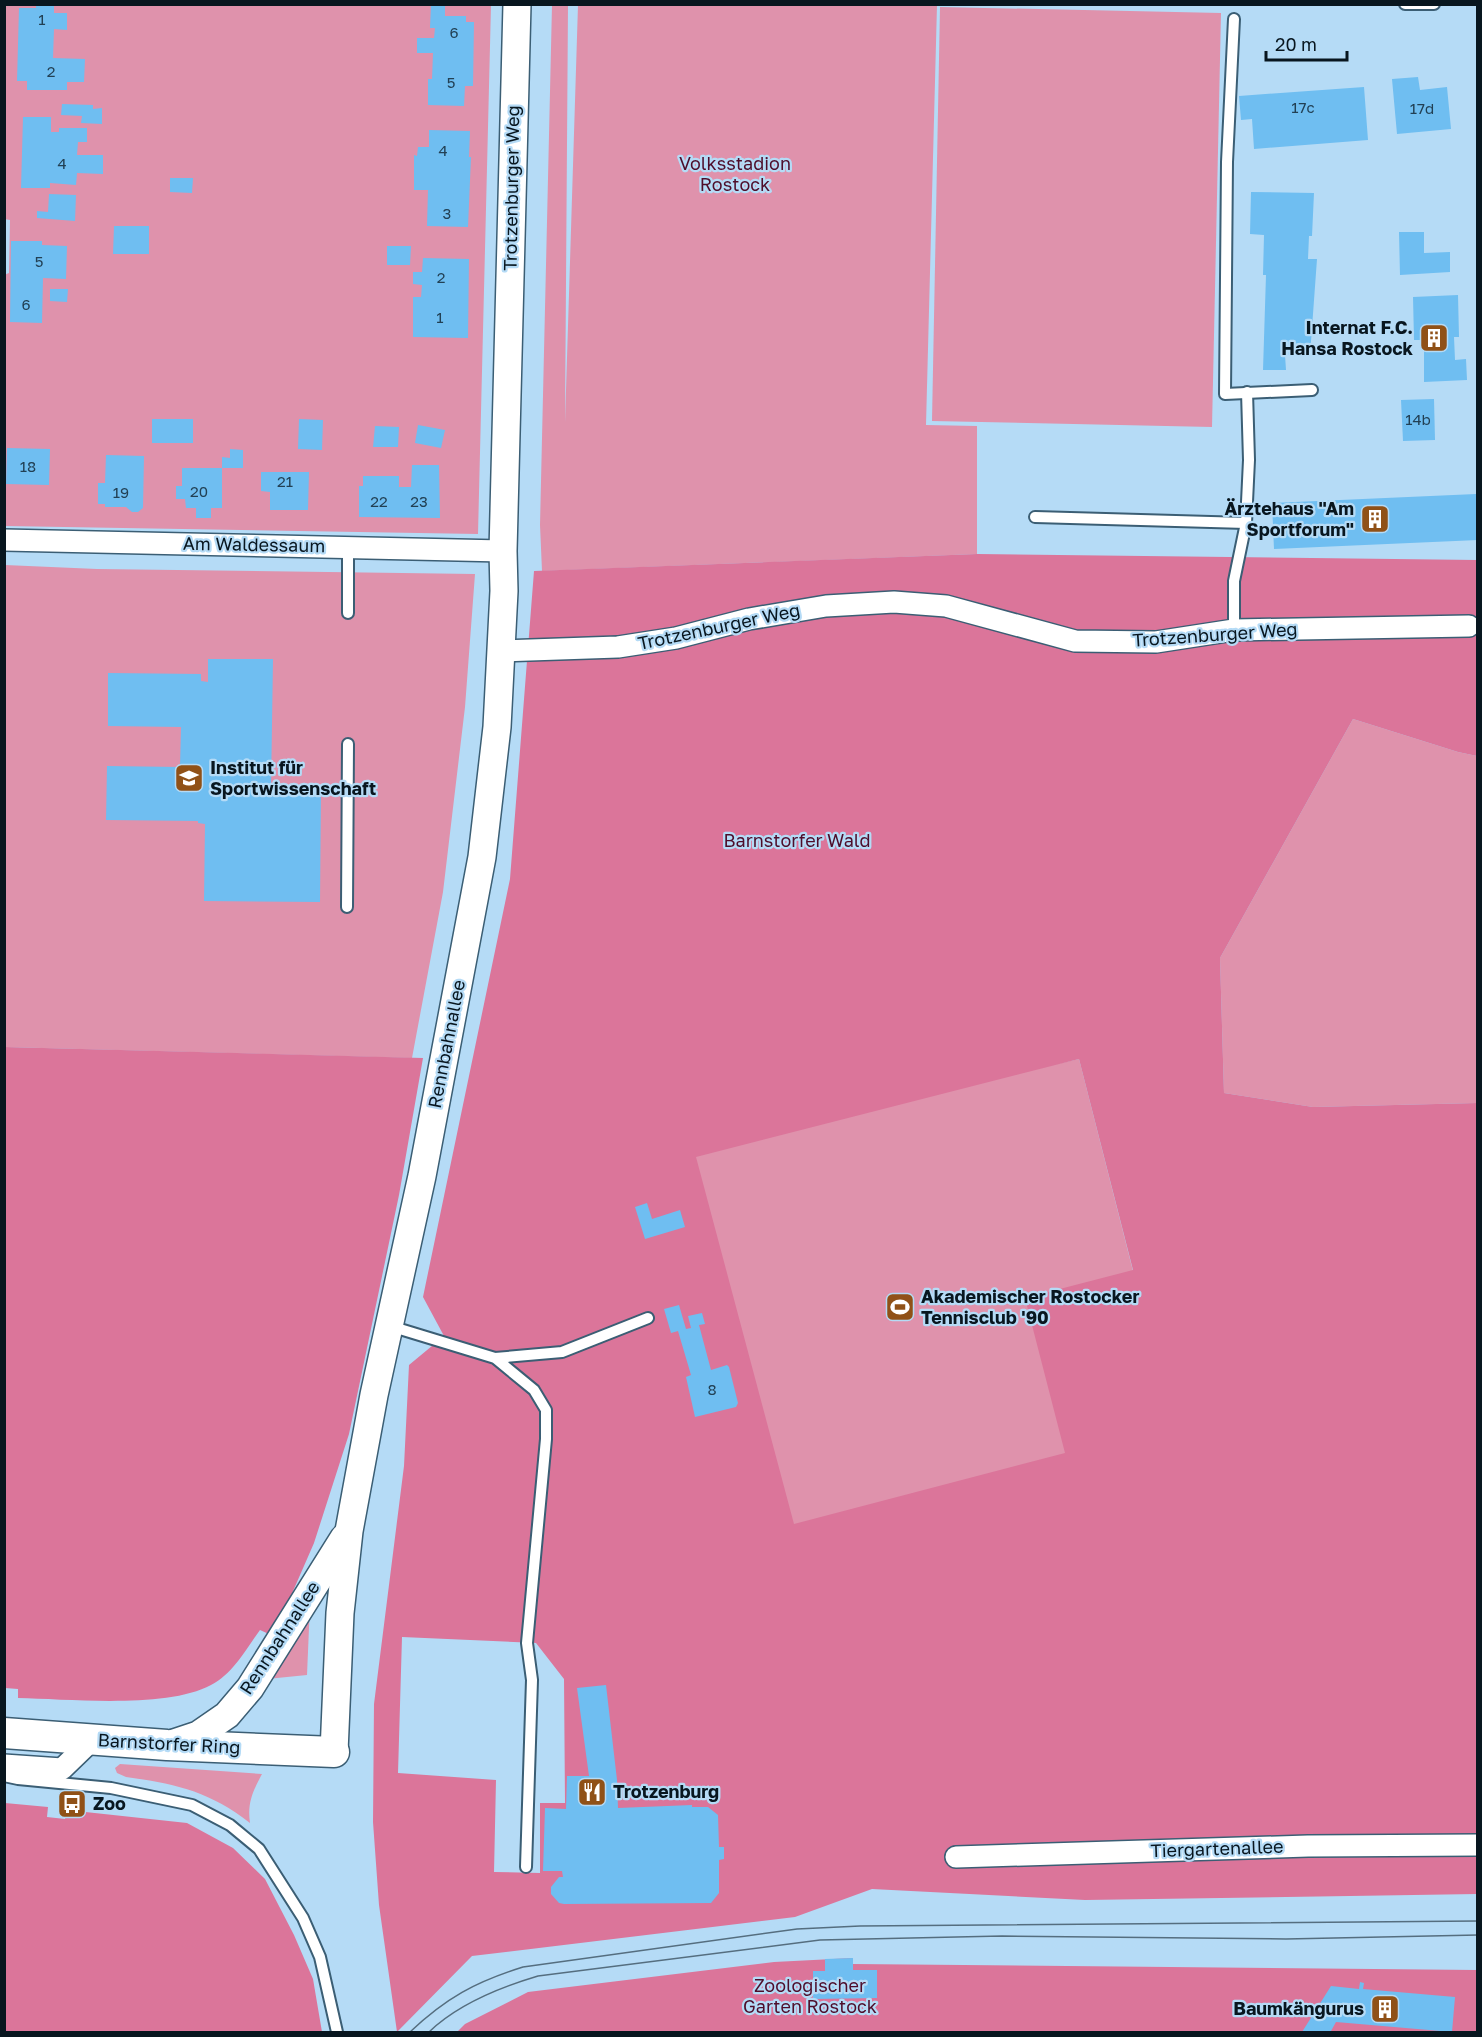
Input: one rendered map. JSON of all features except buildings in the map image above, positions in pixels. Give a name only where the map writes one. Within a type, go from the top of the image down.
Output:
[{"type":"main road","name":"Barnstorfer Ring","points":[[4,1733],[166,1745],[334,1752]]},
{"type":"street","name":"Trotzenburger Weg","points":[[495,550],[517,4]]},
{"type":"street","name":"Am Waldessaum","points":[[4,540],[495,550]]},
{"type":"street","name":"Rennbahnallee","points":[[334,1752],[340,1613],[349,1531],[374,1395],[422,1176],[482,857],[497,727],[502,651],[504,591],[495,550]]},
{"type":"street","name":"Trotzenburger Weg","points":[[502,651],[618,647],[676,638],[749,619],[826,606],[894,602],[946,606],[1075,640],[1156,642],[1234,630],[1469,626]]},
{"type":"street","name":"Rennbahnallee","points":[[166,1745],[198,1735],[227,1715],[250,1688],[349,1531]]},
{"type":"street","points":[[4,1765],[62,1769],[92,1740]]},
{"type":"street","name":"Tiergartenallee","points":[[956,1857],[1308,1846],[1478,1845]]},
{"type":"lane","points":[[1405,4],[1434,4]]},
{"type":"lane","points":[[1234,19],[1227,162],[1225,394],[1312,390]]},
{"type":"lane","points":[[1234,630],[1234,581],[1246,523],[1249,460],[1247,392]]},
{"type":"lane","points":[[1035,518],[1246,523]]},
{"type":"lane","points":[[348,547],[348,613]]},
{"type":"lane","points":[[347,907],[348,744]]},
{"type":"lane","points":[[390,1326],[495,1358],[562,1352],[648,1318]]},
{"type":"lane","points":[[495,1358],[534,1390],[546,1410],[546,1439],[527,1643],[531,1680],[526,1867]]},
{"type":"lane","points":[[4,1776],[111,1788],[192,1805],[230,1825],[260,1849],[303,1918],[320,1957],[337,2032]]},
{"type":"green space","points":[[6,5],[491,5],[478,534],[5,526],[4,275],[9,273],[10,220],[4,219]]},
{"type":"green space","name":"Volksstadion Rostock","points":[[552,5],[568,5],[565,422],[578,5],[937,5],[926,425],[977,426],[977,554],[542,571],[540,525]]},
{"type":"green space","points":[[940,7],[1221,13],[1212,427],[932,421]]},
{"type":"green space","name":"Barnstorfer Wald","points":[[977,554],[1477,560],[1477,756],[1353,719],[1220,958],[1224,1093],[1313,1107],[1477,1103],[1477,1894],[1085,1900],[872,1889],[795,1917],[472,1956],[397,2032],[379,1905],[373,1822],[374,1704],[404,1466],[409,1365],[444,1336],[423,1297],[510,879],[534,571]],"holes":[[[1079,1059],[1133,1270],[1025,1298],[1065,1453],[794,1524],[696,1157]],[[402,1637],[536,1643],[564,1679],[565,1803],[540,1803],[540,1873],[494,1872],[496,1780],[398,1773]]]},
{"type":"green space","points":[[5,565],[97,569],[475,574],[465,707],[443,892],[412,1058],[5,1047]]},
{"type":"green space","points":[[1353,719],[1477,756],[1477,1103],[1313,1107],[1224,1093],[1220,958]]},
{"type":"green space","points":[[5,1047],[423,1058],[399,1195],[349,1434],[314,1543],[271,1635],[260,1630],[226,1674],[211,1685],[192,1692],[144,1700],[90,1701],[18,1698],[18,1689],[5,1688]]},
{"type":"green space","name":"Akademischer Rostocker Tennisclub '90","points":[[1079,1059],[1133,1271],[1081,1469],[727,1557],[617,1164]]},
{"type":"green space","points":[[310,1604],[307,1675],[267,1679]]},
{"type":"green space","points":[[120,1764],[262,1774],[249,1809],[250,1823],[206,1796],[176,1786],[126,1777],[117,1773],[115,1768]]},
{"type":"green space","points":[[5,1803],[48,1807],[47,1817],[65,1819],[67,1810],[187,1823],[233,1848],[265,1879],[294,1935],[313,1979],[322,2032],[5,2032]]},
{"type":"green space","name":"Zoologischer Garten Rostock","points":[[853,1958],[853,1964],[1477,1970],[1477,2032],[457,2032],[465,2024],[528,1992],[774,1962]]},
{"type":"tram line","points":[[410,2032],[462,1992],[523,1967],[797,1929],[860,1926],[1478,1921]]},
{"type":"tram line","points":[[429,2032],[466,2005],[509,1985],[538,1976],[820,1940],[1002,1936],[1286,1939],[1478,1935]]},
{"type":"place","name":"Internat F.C. Hansa Rostock","points":[[1434,338]]},
{"type":"place","name":"Ärztehaus \"Am Sportforum\"","points":[[1375,519]]},
{"type":"place","name":"Institut für Sportwissenschaft","points":[[189,778]]},
{"type":"place","name":"Akademischer Rostocker Tennisclub '90","points":[[900,1307]]},
{"type":"place","name":"Trotzenburg","points":[[592,1792]]},
{"type":"place","name":"Zoo","points":[[72,1804]]},
{"type":"place","name":"Baumkängurus","points":[[1385,2009]]}]
